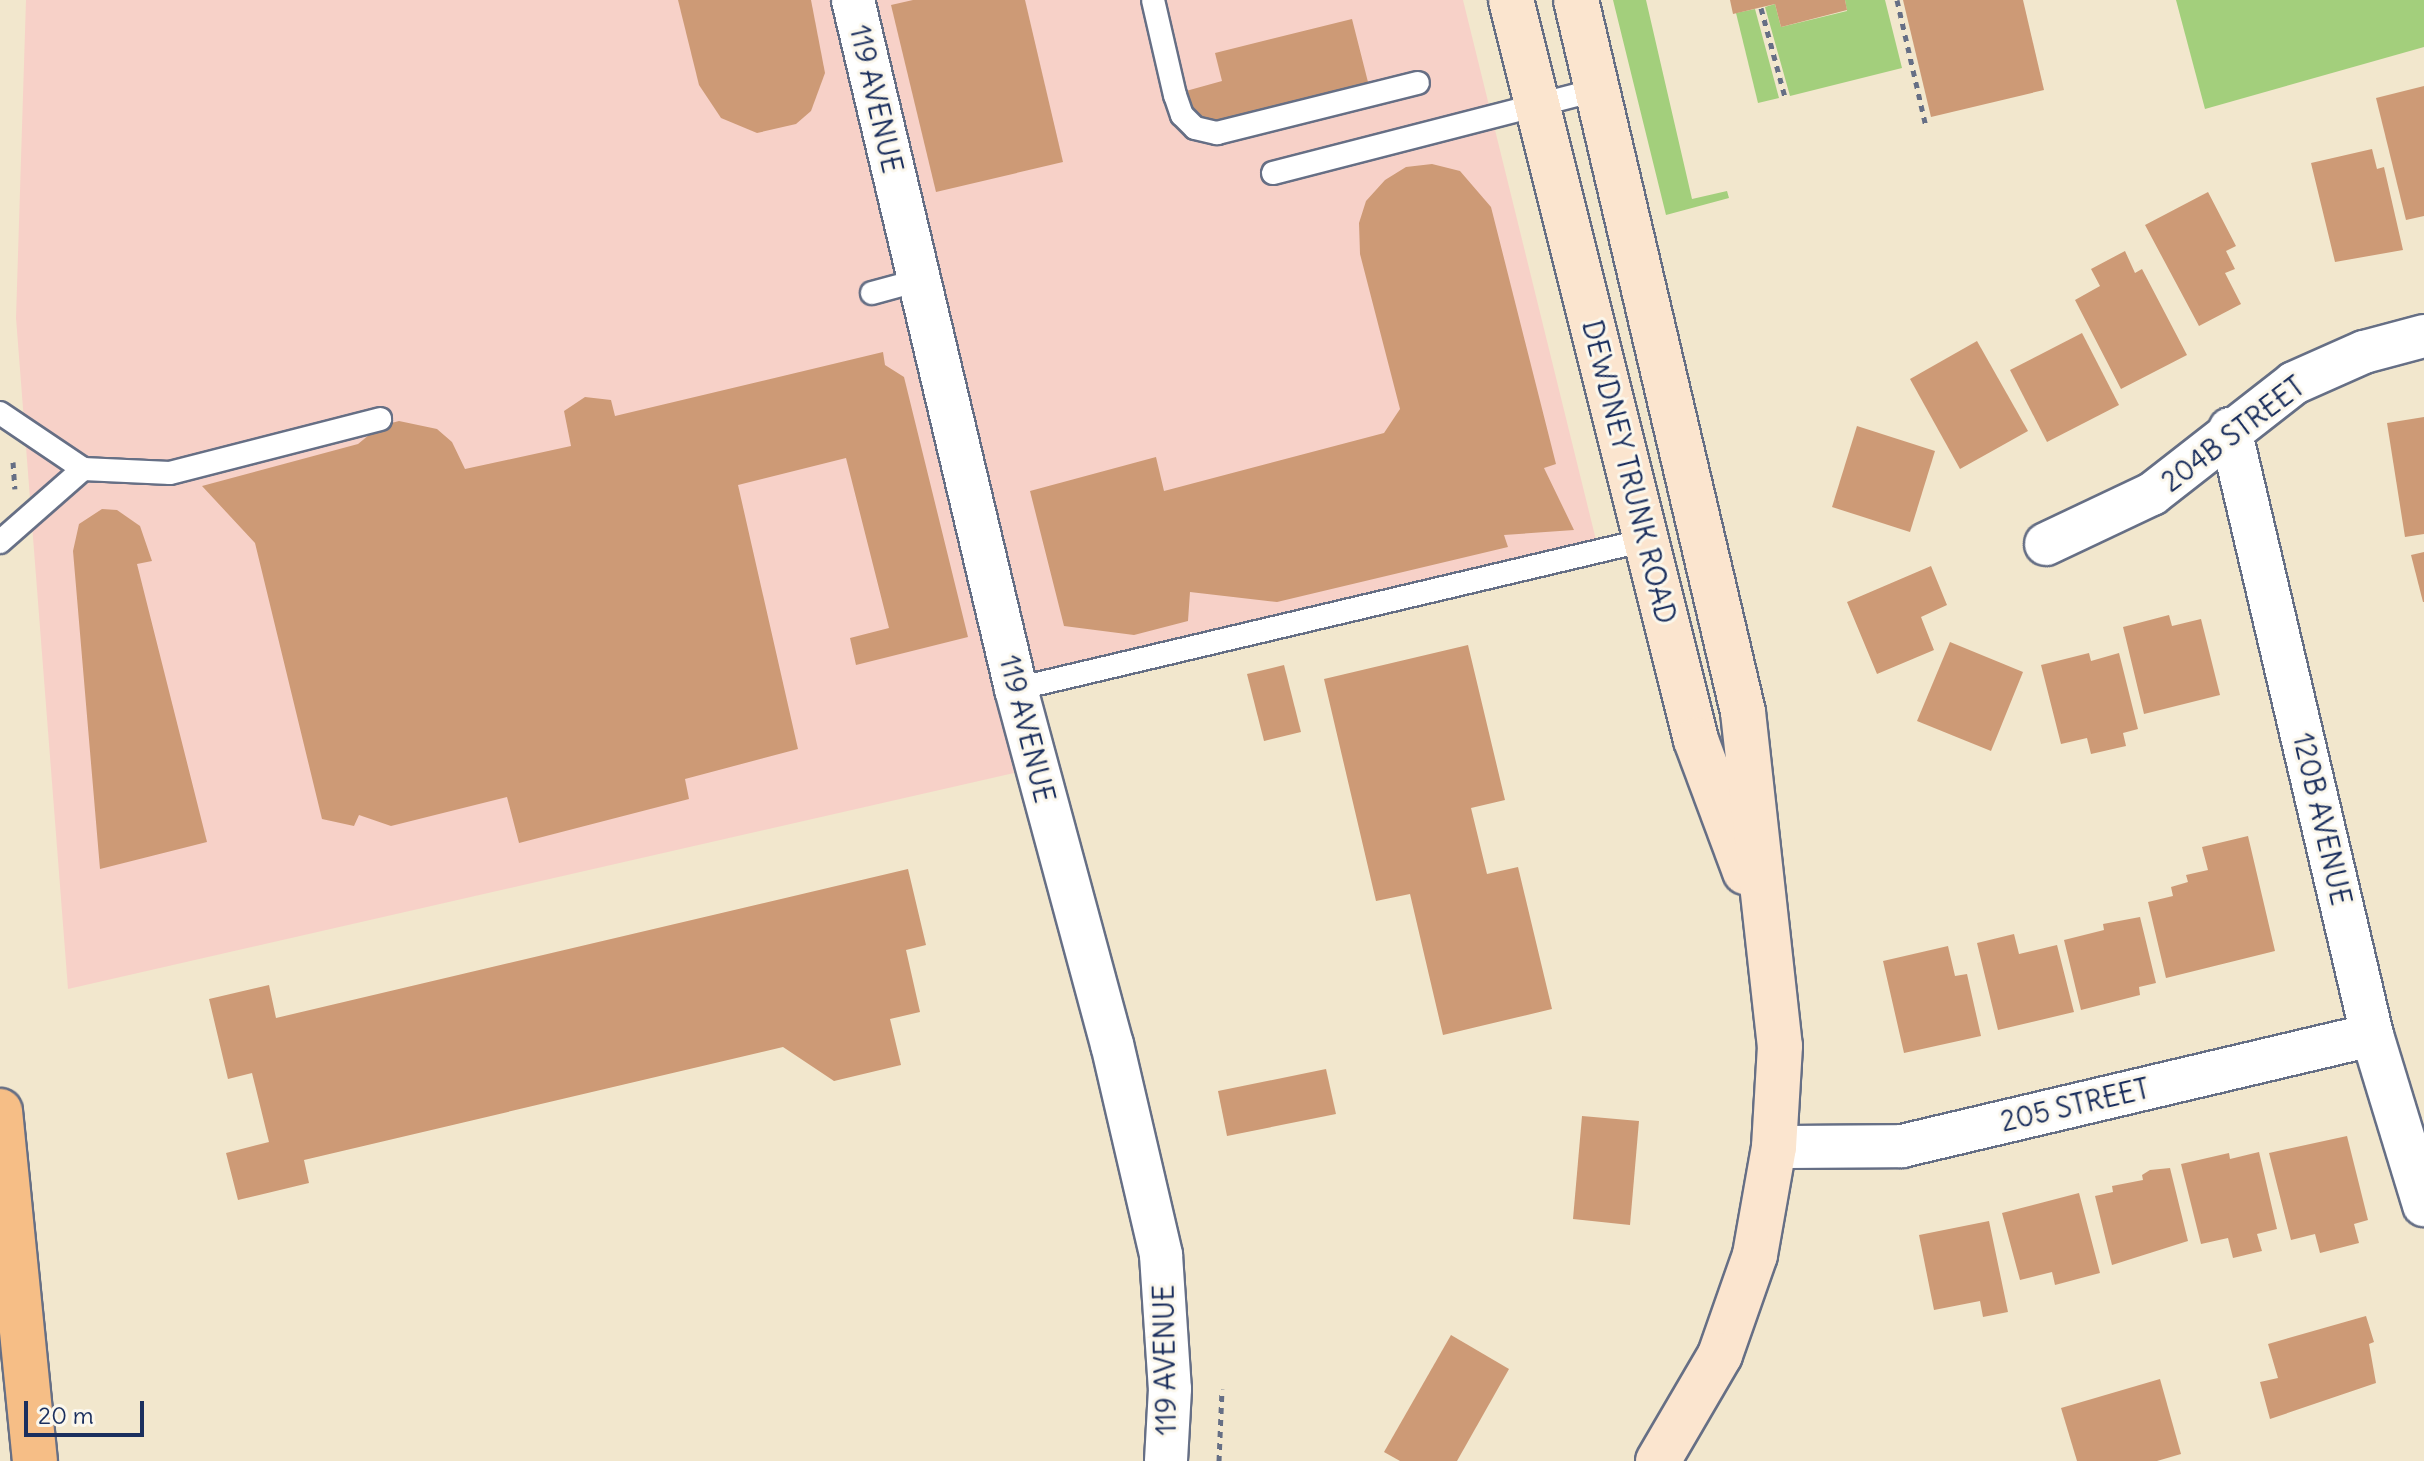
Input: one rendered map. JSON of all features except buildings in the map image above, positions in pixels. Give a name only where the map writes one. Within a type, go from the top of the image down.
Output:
[{"type":"highway","points":[[0,1111],[8,1286],[35,1461]]},
{"type":"main road","name":"DEWDNEY TRUNK ROAD","points":[[1511,0],[1696,740],[1770,937]]},
{"type":"main road","name":"DEWDNEY TRUNK ROAD","points":[[1576,0],[1743,712],[1780,1046],[1774,1147],[1755,1255],[1720,1355],[1658,1461]]},
{"type":"street","name":"119 AVENUE","points":[[853,0],[1016,689],[1112,1044],[1161,1255],[1169,1358],[1166,1461]]},
{"type":"street","name":"204B STREET","points":[[2046,544],[2152,494],[2230,429],[2294,383],[2364,352],[2424,336]]},
{"type":"street","name":"120B AVENUE","points":[[2230,429],[2372,1035],[2424,1205]]},
{"type":"street","name":"205 STREET","points":[[1774,1147],[1902,1146],[2372,1035]]},
{"type":"lane","points":[[1153,0],[1175,95],[1182,115],[1195,128],[1217,133],[1418,83]]},
{"type":"lane","points":[[1273,173],[1596,90]]},
{"type":"lane","points":[[872,293],[920,280]]},
{"type":"lane","points":[[0,413],[83,469],[170,473],[380,419]]},
{"type":"lane","points":[[0,542],[83,469]]},
{"type":"lane","points":[[1016,689],[1646,540]]},
{"type":"path","points":[[1897,0],[1926,127]]},
{"type":"path","points":[[1761,8],[1785,97]]},
{"type":"path","points":[[13,462],[15,492]]},
{"type":"path","points":[[1219,1461],[1222,1389]]},
{"type":"shaded area","points":[[26,0],[1463,0],[1596,540],[995,681],[1014,773],[68,989],[16,318]]},
{"type":"green space","points":[[1613,0],[1646,0],[1692,199],[1727,191],[1729,198],[1666,215]]},
{"type":"green space","points":[[1845,0],[1885,0],[1902,68],[1790,96],[1765,7],[1775,4],[1781,27],[1847,11]]},
{"type":"green space","points":[[2176,0],[2424,0],[2424,47],[2205,109]]},
{"type":"green space","points":[[1755,9],[1779,98],[1758,103],[1736,13]]}]
